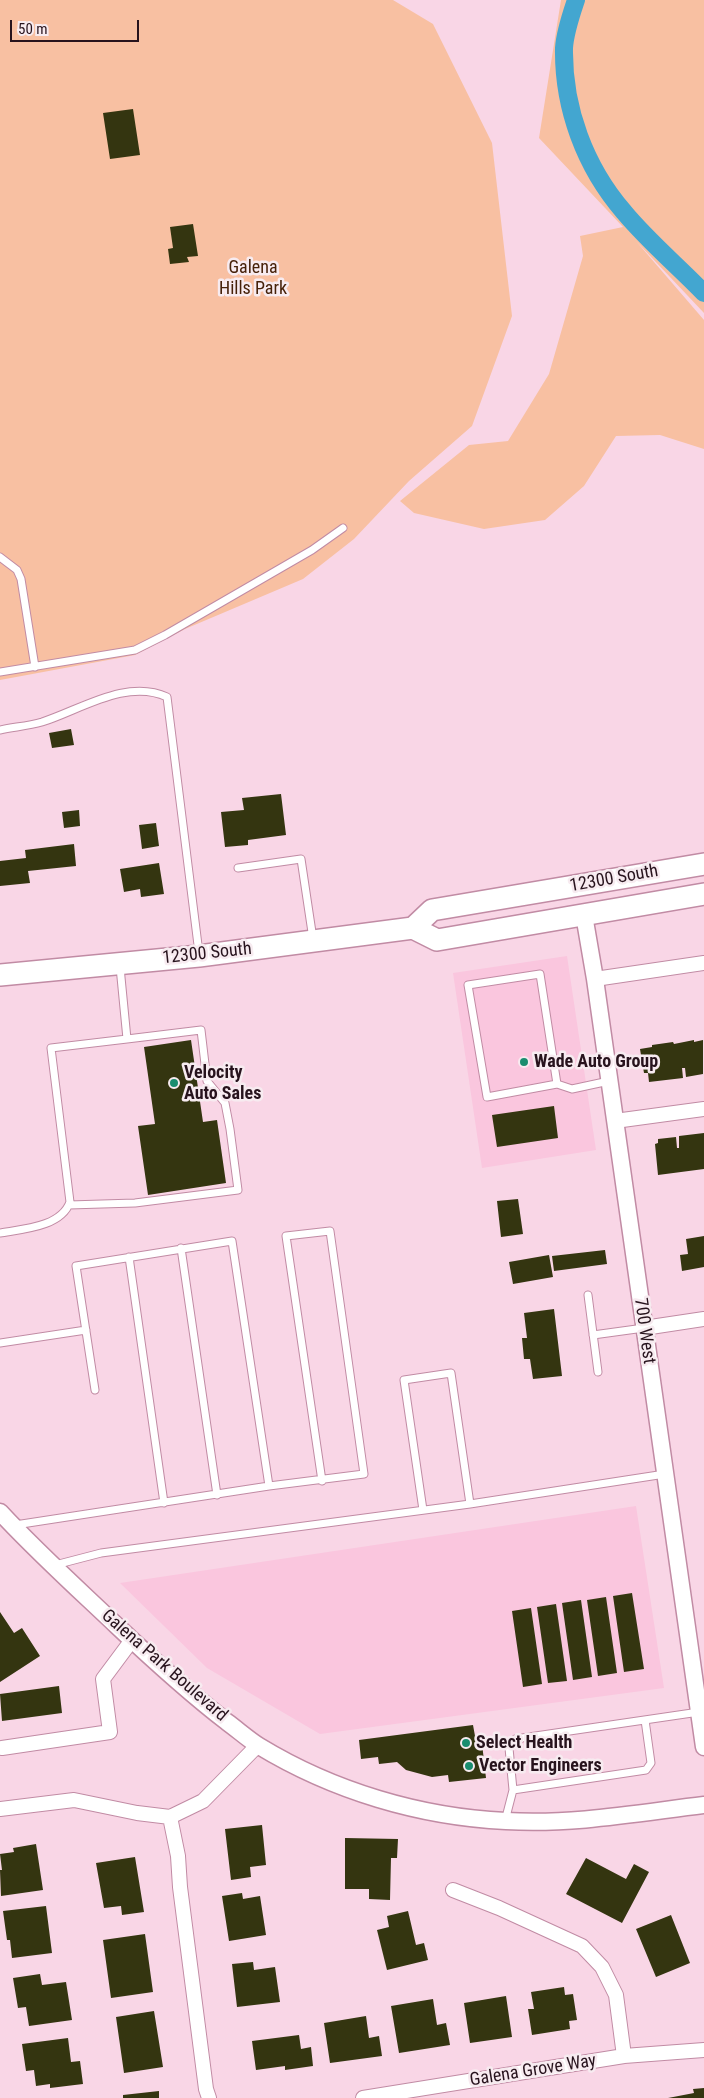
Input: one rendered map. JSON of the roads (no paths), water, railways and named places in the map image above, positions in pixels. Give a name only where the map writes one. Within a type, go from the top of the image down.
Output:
[{"type":"main road","name":"12300 South","points":[[413,928],[432,910],[704,864]]},
{"type":"main road","name":"12300 South","points":[[0,975],[199,956],[413,928],[437,940],[704,894]]},
{"type":"street","name":"700 West","points":[[584,915],[704,1747]]},
{"type":"street","points":[[594,979],[704,963]]},
{"type":"street","points":[[614,1122],[704,1109]]},
{"type":"street","points":[[644,1328],[704,1319]]},
{"type":"street","name":"Galena Park Boulevard","points":[[0,1512],[53,1566],[190,1693],[258,1745],[305,1771],[401,1806],[450,1815],[505,1821],[609,1818],[704,1805]]},
{"type":"street","points":[[2,1748],[110,1732],[103,1679],[132,1640]]},
{"type":"street","points":[[0,1809],[74,1800],[137,1814],[170,1817],[203,1801],[258,1745]]},
{"type":"street","points":[[170,1817],[178,1856],[180,1887],[206,2089],[209,2098]]},
{"type":"street","points":[[452,1890],[499,1908],[582,1946],[602,1967],[616,1995],[624,2056]]},
{"type":"street","name":"Galena Grove Way","points":[[363,2098],[624,2056],[704,2050]]},
{"type":"lane","points":[[0,672],[135,650],[165,635],[312,550],[343,528]]},
{"type":"lane","points":[[0,557],[17,570],[21,579],[35,666]]},
{"type":"lane","points":[[0,730],[41,722],[113,694],[156,692],[167,697],[199,956]]},
{"type":"lane","points":[[238,868],[301,859],[313,942]]},
{"type":"lane","points":[[120,963],[127,1038]]},
{"type":"lane","points":[[557,1084],[540,974],[468,985],[487,1097],[557,1084],[572,1089],[609,1081]]},
{"type":"lane","points":[[0,1232],[41,1224],[61,1215],[70,1202],[51,1048],[200,1030],[207,1081],[225,1103],[238,1190],[135,1203],[68,1205]]},
{"type":"lane","points":[[13,1526],[269,1486],[322,1481],[364,1474],[330,1231],[286,1236],[322,1481]]},
{"type":"lane","points":[[95,1390],[76,1266],[232,1240],[269,1486]]},
{"type":"lane","points":[[181,1248],[217,1495]]},
{"type":"lane","points":[[129,1257],[164,1503]]},
{"type":"lane","points":[[588,1295],[598,1372]]},
{"type":"lane","points":[[593,1335],[644,1328]]},
{"type":"lane","points":[[0,1343],[86,1330]]},
{"type":"lane","points":[[423,1510],[404,1380],[451,1372],[470,1504]]},
{"type":"lane","points":[[53,1566],[101,1553],[470,1504],[665,1474]]},
{"type":"lane","points":[[505,1821],[513,1790],[509,1748],[515,1738],[700,1712]]},
{"type":"lane","points":[[513,1790],[646,1770],[651,1763],[645,1720]]},
{"type":"waterway","points":[[576,0],[568,24],[564,48],[567,93],[579,136],[598,176],[624,212],[704,293]]},
{"type":"place","name":"Wade Auto Group","points":[[524,1062]]},
{"type":"place","name":"Velocity Auto Sales","points":[[174,1083]]},
{"type":"place","name":"Select Health","points":[[466,1743]]},
{"type":"place","name":"Vector Engineers","points":[[469,1766]]},
{"type":"park label","name":"Galena Hills Park","points":[[253,278]]}]
